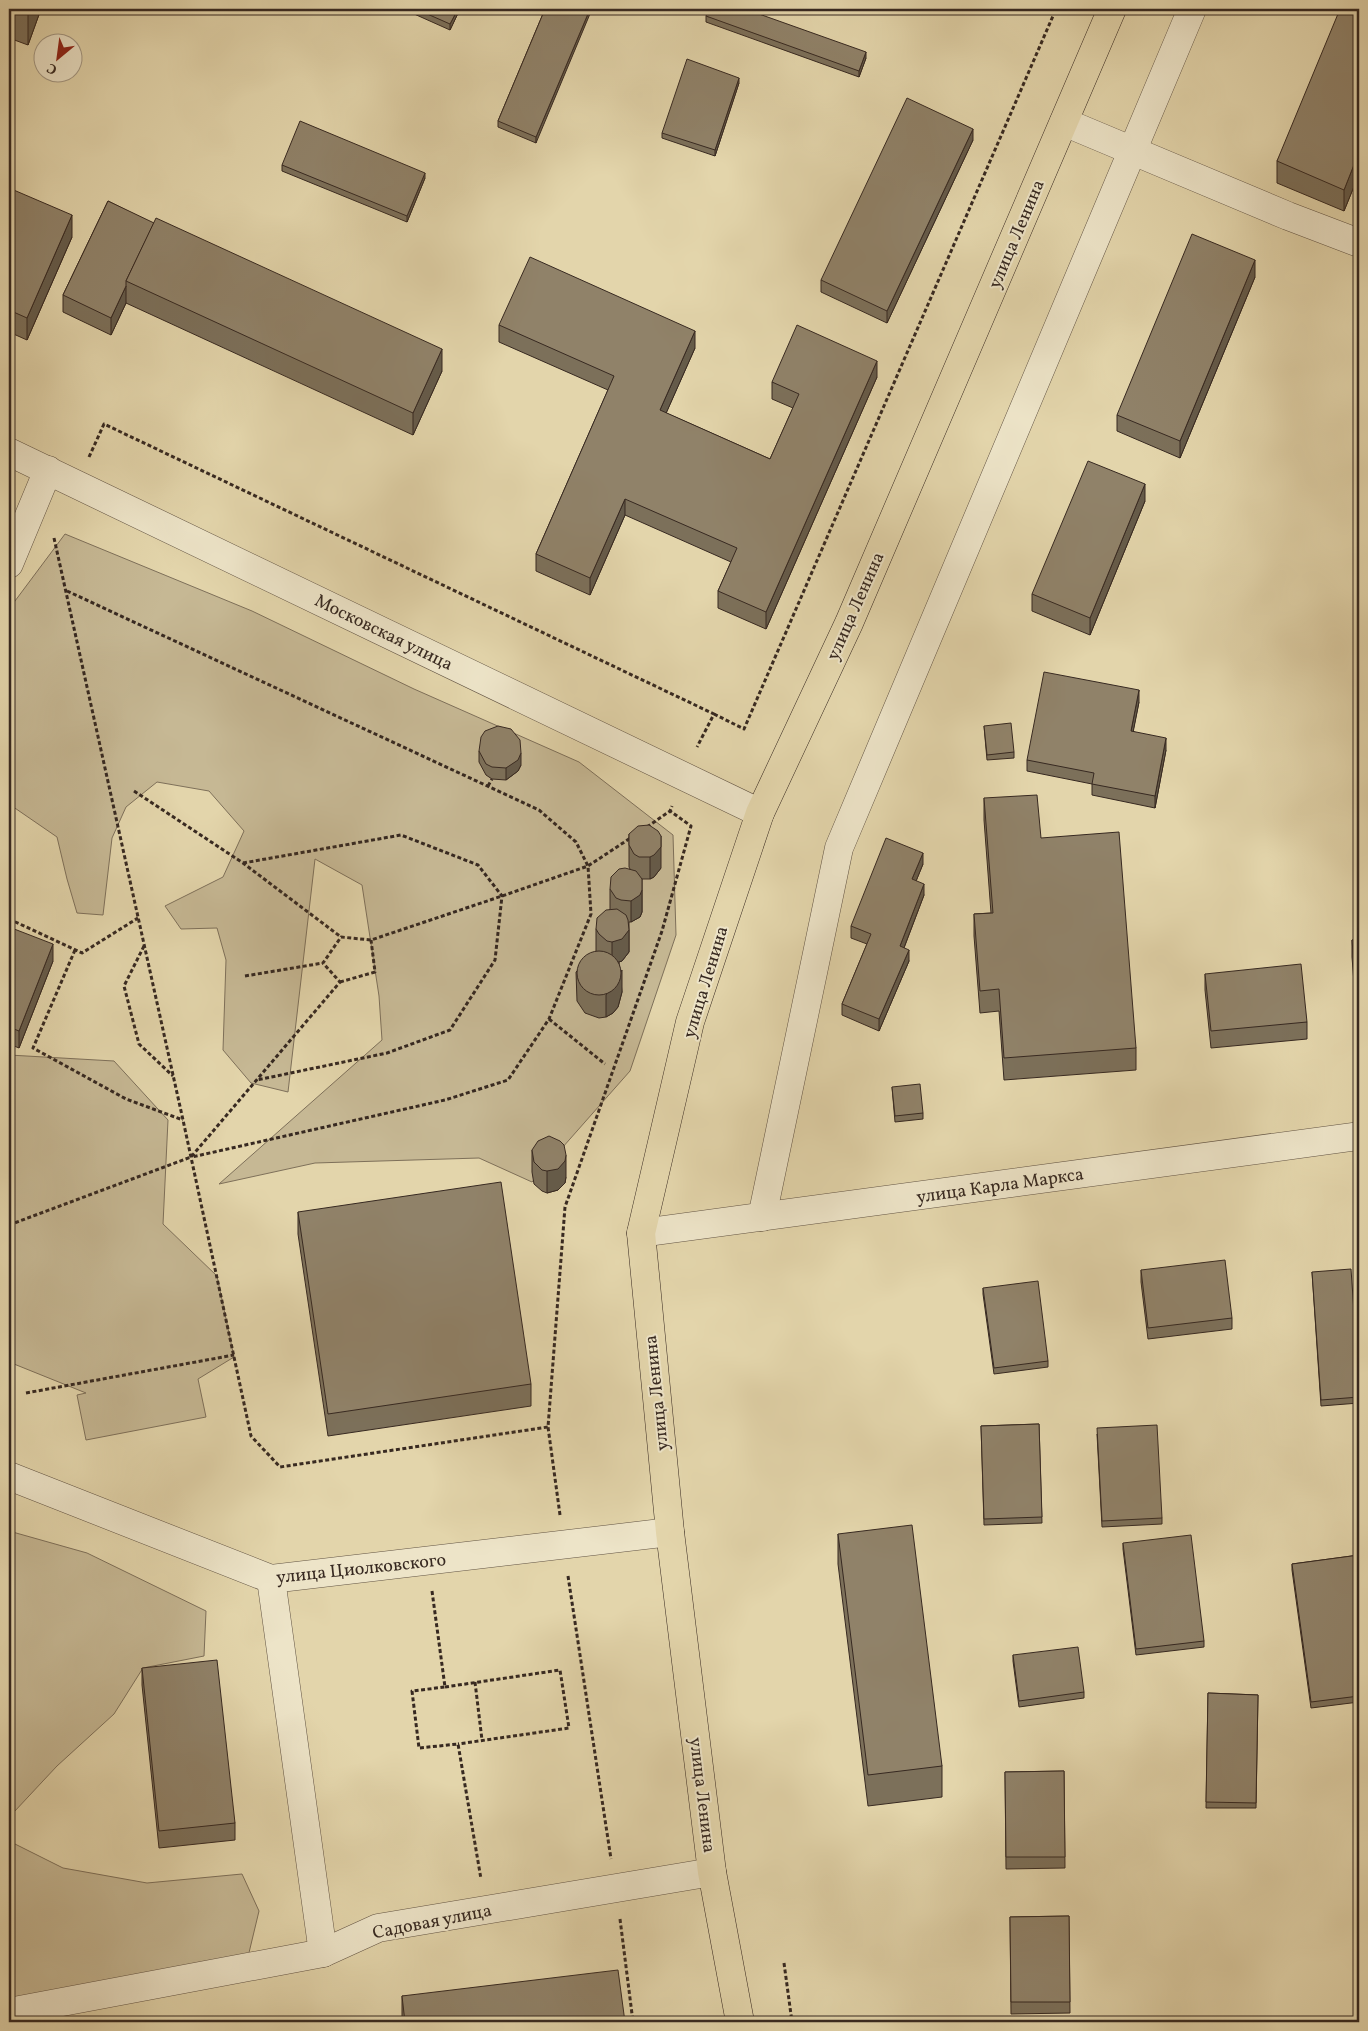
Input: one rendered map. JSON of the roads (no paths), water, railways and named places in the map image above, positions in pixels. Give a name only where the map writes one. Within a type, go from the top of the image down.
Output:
[{"type":"main road","name":"улица Ленина","points":[[740,2022],[712,1872],[670,1532],[641,1233],[690,1022],[760,813],[849,623],[1112,9]]},
{"type":"street","points":[[762,1217],[839,848],[1192,9]]},
{"type":"street","points":[[1064,122],[1288,216],[1359,242]]},
{"type":"street","name":"Московская улица","points":[[9,452],[760,813]]},
{"type":"street","points":[[9,564],[48,470]]},
{"type":"street","name":"улица Карла Маркса","points":[[641,1233],[1359,1136]]},
{"type":"street","name":"улица Циолковского","points":[[9,1476],[271,1580],[670,1532]]},
{"type":"street","points":[[271,1580],[323,1953]]},
{"type":"street","name":"Садовая улица","points":[[9,2012],[323,1953],[378,1928],[712,1872]]}]
